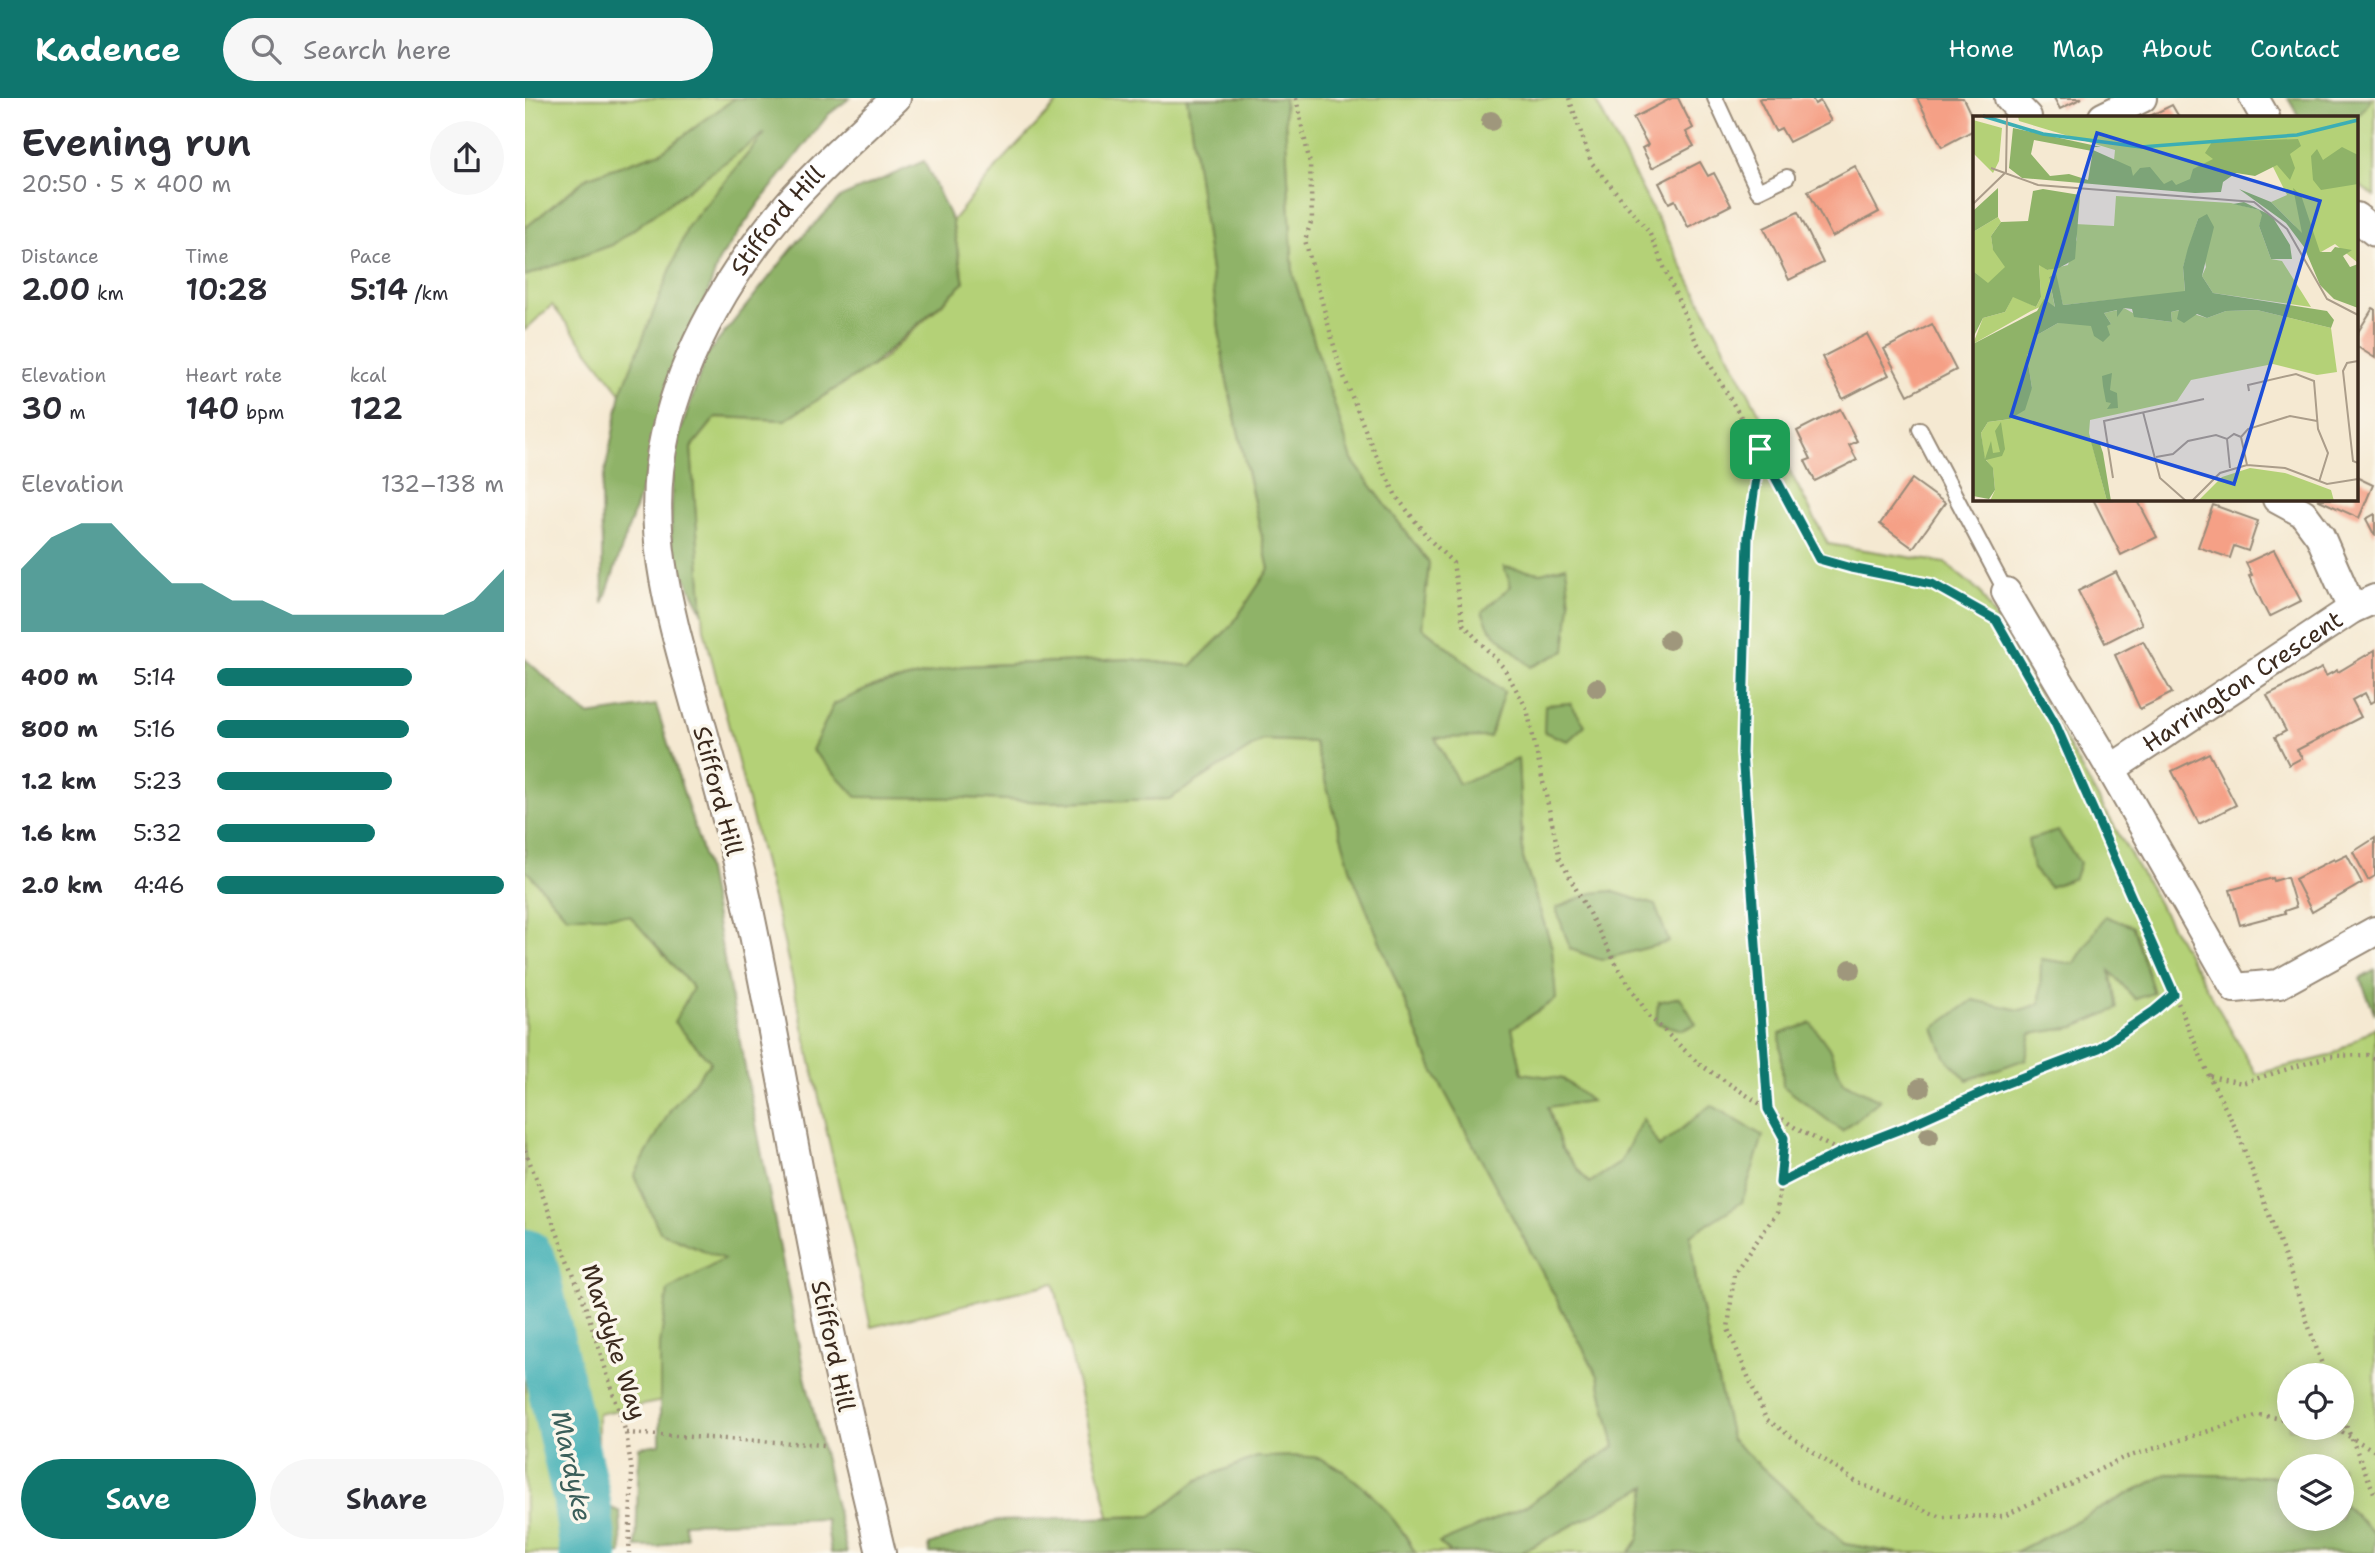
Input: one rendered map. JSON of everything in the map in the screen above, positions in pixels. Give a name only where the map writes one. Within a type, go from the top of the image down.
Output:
[{"type":"street","name":"Stifford Hill","points":[[881,1553],[819,1279],[735,849],[669,610],[659,556],[655,493],[665,433],[673,405],[683,376],[715,309],[754,248],[791,201],[896,98]]},
{"type":"street","points":[[2009,98],[2026,116]]},
{"type":"street","points":[[2105,116],[2142,98]]},
{"type":"street","points":[[2254,98],[2264,116]]},
{"type":"street","points":[[2357,218],[2375,232]]},
{"type":"street","points":[[2279,500],[2303,513],[2364,604]]},
{"type":"street","points":[[2006,592],[2111,769],[2235,988],[2279,984],[2375,931]]},
{"type":"street","name":"Harrington Crescent","points":[[2111,769],[2364,604]]},
{"type":"lane","points":[[1715,98],[1758,191],[1787,177]]},
{"type":"lane","points":[[1920,429],[2006,592]]},
{"type":"path","points":[[1296,98],[1310,164],[1312,219],[1305,240],[1339,363],[1370,442],[1396,496],[1429,539],[1453,563],[1463,624],[1504,668],[1527,709],[1560,859],[1615,962],[1649,1016],[1699,1064],[1797,1129],[1841,1152]]},
{"type":"path","points":[[1569,98],[1591,162],[1649,232],[1695,339],[1760,449],[1819,559],[1932,584],[1985,614]]},
{"type":"path","points":[[1760,449],[1748,536],[1742,753],[1768,1109],[1784,1138],[1777,1213],[1734,1273],[1728,1329],[1766,1419],[1856,1482],[1941,1517],[2004,1516],[2121,1458],[2259,1415],[2277,1418]]},
{"type":"path","points":[[2075,769],[2209,1076],[2237,1131],[2321,1363]]},
{"type":"path","points":[[1780,1183],[1841,1152],[1986,1091],[2099,1048],[2154,1011],[2174,994]]},
{"type":"path","points":[[2209,1076],[2242,1083],[2330,1056],[2367,1055],[2375,1059]]},
{"type":"path","name":"Mardyke Way","points":[[525,1150],[584,1303],[627,1433],[632,1472],[629,1553]]},
{"type":"path","points":[[627,1433],[833,1446],[856,1450]]},
{"type":"path","points":[[2354,1439],[2375,1451]]},
{"type":"path","points":[[2352,1440],[2375,1495]]},
{"type":"green space","points":[[525,98],[812,98],[716,212],[621,393],[552,305],[525,330]]},
{"type":"green space","points":[[735,98],[850,98],[829,114],[760,202],[719,260],[603,604],[601,492],[621,393],[688,226],[765,133],[612,245],[525,276],[525,228],[588,177],[661,152]]},
{"type":"green space","points":[[1062,98],[1187,98],[1225,372],[1269,569],[1232,625],[1191,666],[1130,659],[962,666],[874,686],[964,798],[1049,802],[1169,799],[1263,740],[1314,742],[1352,874],[1433,1070],[1598,1376],[1615,1447],[1526,1506],[1440,1543],[1450,1553],[1415,1553],[1406,1536],[1366,1488],[1197,1481],[1152,1516],[1109,1517],[1054,1283],[871,1327],[782,934],[704,629],[691,448],[716,417],[785,420],[882,360],[964,283],[952,221],[1002,161]]},
{"type":"green space","points":[[1187,98],[1284,98],[1293,275],[1352,460],[1429,563],[1422,627],[1504,692],[1490,737],[1435,738],[1459,784],[1518,759],[1523,858],[1552,948],[1556,999],[1512,1028],[1522,1073],[1563,1079],[1591,1101],[1548,1107],[1562,1149],[1589,1183],[1620,1163],[1643,1119],[1659,1147],[1711,1105],[1763,1136],[1742,1202],[1690,1235],[1697,1287],[1731,1439],[1845,1544],[1898,1553],[1629,1553],[1639,1539],[1647,1486],[1520,1553],[1450,1553],[1439,1543],[1526,1506],[1615,1446],[1598,1376],[1433,1070],[1352,874],[1314,742],[1263,740],[1169,799],[1049,802],[857,797],[812,750],[834,704],[874,686],[962,666],[1130,659],[1191,666],[1232,625],[1269,569],[1225,372]]},
{"type":"green space","points":[[1284,98],[1594,98],[1828,544],[1945,563],[1980,592],[2256,1074],[2330,1056],[2375,1027],[2375,1534],[2354,1514],[2354,1454],[2277,1454],[2277,1477],[2167,1474],[2014,1553],[1898,1553],[1845,1544],[1731,1439],[1697,1287],[1690,1234],[1742,1202],[1659,1148],[1642,1120],[1620,1163],[1589,1183],[1562,1149],[1548,1106],[1590,1101],[1563,1079],[1522,1074],[1512,1028],[1552,948],[1523,858],[1518,760],[1459,785],[1435,737],[1504,692],[1422,627],[1429,563],[1352,460],[1293,275]]},
{"type":"green space","points":[[2288,98],[2375,98],[2375,197],[2357,184],[2357,116],[2298,116]]},
{"type":"green space","points":[[2288,98],[2371,100],[2357,118],[2298,116]]},
{"type":"green space","points":[[924,161],[952,221],[964,283],[870,367],[785,420],[716,417],[691,448],[703,613],[671,549],[672,457],[706,356],[800,239],[841,197]]},
{"type":"green space","points":[[1566,566],[1570,603],[1565,651],[1531,667],[1490,629],[1482,612],[1511,586],[1504,567],[1541,573]]},
{"type":"green space","points":[[525,659],[588,715],[656,705],[705,861],[804,1372],[847,1553],[831,1553],[826,1519],[684,1523],[687,1537],[659,1547],[636,1547],[639,1447],[660,1444],[660,1345],[668,1290],[724,1259],[660,1232],[634,1176],[671,1109],[711,1062],[674,1022],[693,988],[630,916],[566,916],[525,869]]},
{"type":"green space","points":[[525,697],[650,796],[786,1376],[598,1414],[598,1553],[525,1553]]},
{"type":"green space","points":[[1570,703],[1585,725],[1568,741],[1544,732],[1545,705]]},
{"type":"green space","points":[[2058,831],[2080,863],[2075,878],[2049,887],[2033,869],[2028,840]]},
{"type":"green space","points":[[1611,891],[1655,905],[1669,942],[1601,960],[1570,949],[1556,908],[1592,893]]},
{"type":"green space","points":[[2105,916],[2133,927],[2154,993],[2135,999],[2110,971],[2117,1009],[2075,1027],[2031,1034],[2026,1059],[1967,1080],[1945,1057],[1934,1028],[1973,1000],[2020,1010],[2040,1004],[2041,959],[2074,964]]},
{"type":"green space","points":[[2375,970],[2375,1014],[2360,979]]},
{"type":"green space","points":[[1680,997],[1696,1024],[1683,1030],[1656,1023],[1658,1002]]},
{"type":"green space","points":[[1811,1023],[1829,1048],[1843,1082],[1880,1100],[1842,1131],[1783,1086],[1780,1034]]},
{"type":"green space","points":[[1257,1457],[1308,1457],[1321,1459],[1335,1466],[1362,1486],[1387,1512],[1415,1553],[930,1553],[929,1545],[996,1521],[1152,1516],[1196,1481]]},
{"type":"green space","points":[[2167,1474],[2277,1477],[2277,1531],[2354,1531],[2354,1514],[2375,1534],[2375,1553],[2014,1553]]},
{"type":"green space","points":[[1648,1485],[1639,1539],[1629,1553],[1520,1553]]},
{"type":"green space","points":[[605,1505],[620,1512],[622,1553],[605,1553]]},
{"type":"building","points":[[1672,98],[1678,98],[1693,128],[1686,132],[1694,146],[1652,168],[1642,148],[1648,145],[1633,118]]},
{"type":"building","points":[[1812,98],[1815,104],[1820,101],[1831,121],[1789,142],[1781,128],[1775,131],[1759,99]]},
{"type":"building","points":[[1917,98],[1963,98],[1973,119],[1973,131],[1942,147]]},
{"type":"building","points":[[2054,98],[2082,98],[2060,109]]},
{"type":"building","points":[[2172,105],[2178,116],[2150,116]]},
{"type":"building","points":[[1700,162],[1708,176],[1714,173],[1731,205],[1688,227],[1675,200],[1669,203],[1659,183]]},
{"type":"building","points":[[1855,166],[1879,212],[1832,237],[1808,191]]},
{"type":"building","points":[[1798,212],[1823,263],[1789,280],[1764,228]]},
{"type":"building","points":[[2373,308],[2375,309],[2375,358],[2357,347],[2357,333]]},
{"type":"building","points":[[1932,324],[1956,370],[1908,395],[1884,349]]},
{"type":"building","points":[[1867,334],[1889,375],[1843,399],[1822,357]]},
{"type":"building","points":[[1840,409],[1857,441],[1849,445],[1857,460],[1815,481],[1805,461],[1811,459],[1797,431]]},
{"type":"building","points":[[2357,477],[2373,485],[2359,518],[2319,500],[2357,500]]},
{"type":"building","points":[[1912,479],[1945,503],[1913,548],[1880,524]]},
{"type":"building","points":[[2094,500],[2138,500],[2157,537],[2121,555]]},
{"type":"building","points":[[2213,505],[2258,521],[2248,551],[2234,546],[2230,558],[2198,547]]},
{"type":"building","points":[[2375,514],[2375,536],[2366,519]]},
{"type":"building","points":[[2274,550],[2301,601],[2269,617],[2249,576],[2252,575],[2246,563]]},
{"type":"building","points":[[2116,572],[2142,624],[2105,643],[2078,591]]},
{"type":"building","points":[[2143,641],[2172,693],[2140,709],[2115,655]]},
{"type":"building","points":[[2375,650],[2375,701],[2370,703],[2365,693],[2352,700],[2361,717],[2297,750],[2302,758],[2289,765],[2275,737],[2286,731],[2267,695],[2322,668],[2326,676],[2337,670],[2338,672]]},
{"type":"building","points":[[2209,753],[2236,805],[2199,824],[2172,771]]},
{"type":"building","points":[[2375,838],[2375,876],[2368,880],[2353,852]]},
{"type":"building","points":[[2347,855],[2362,883],[2312,912],[2295,879]]},
{"type":"building","points":[[2287,877],[2296,907],[2284,911],[2285,913],[2240,925],[2230,890],[2273,878],[2274,881]]},
{"type":"waterway","name":"Mardyke","points":[[525,1258],[581,1496],[589,1553]]},
{"type":"route","points":[[1760,449],[1819,559],[1932,584],[1996,620],[2055,723],[2174,994],[2154,1011],[2099,1048],[1986,1091],[1841,1152],[1780,1183],[1784,1138],[1768,1109],[1742,753],[1748,536],[1760,449]]}]
